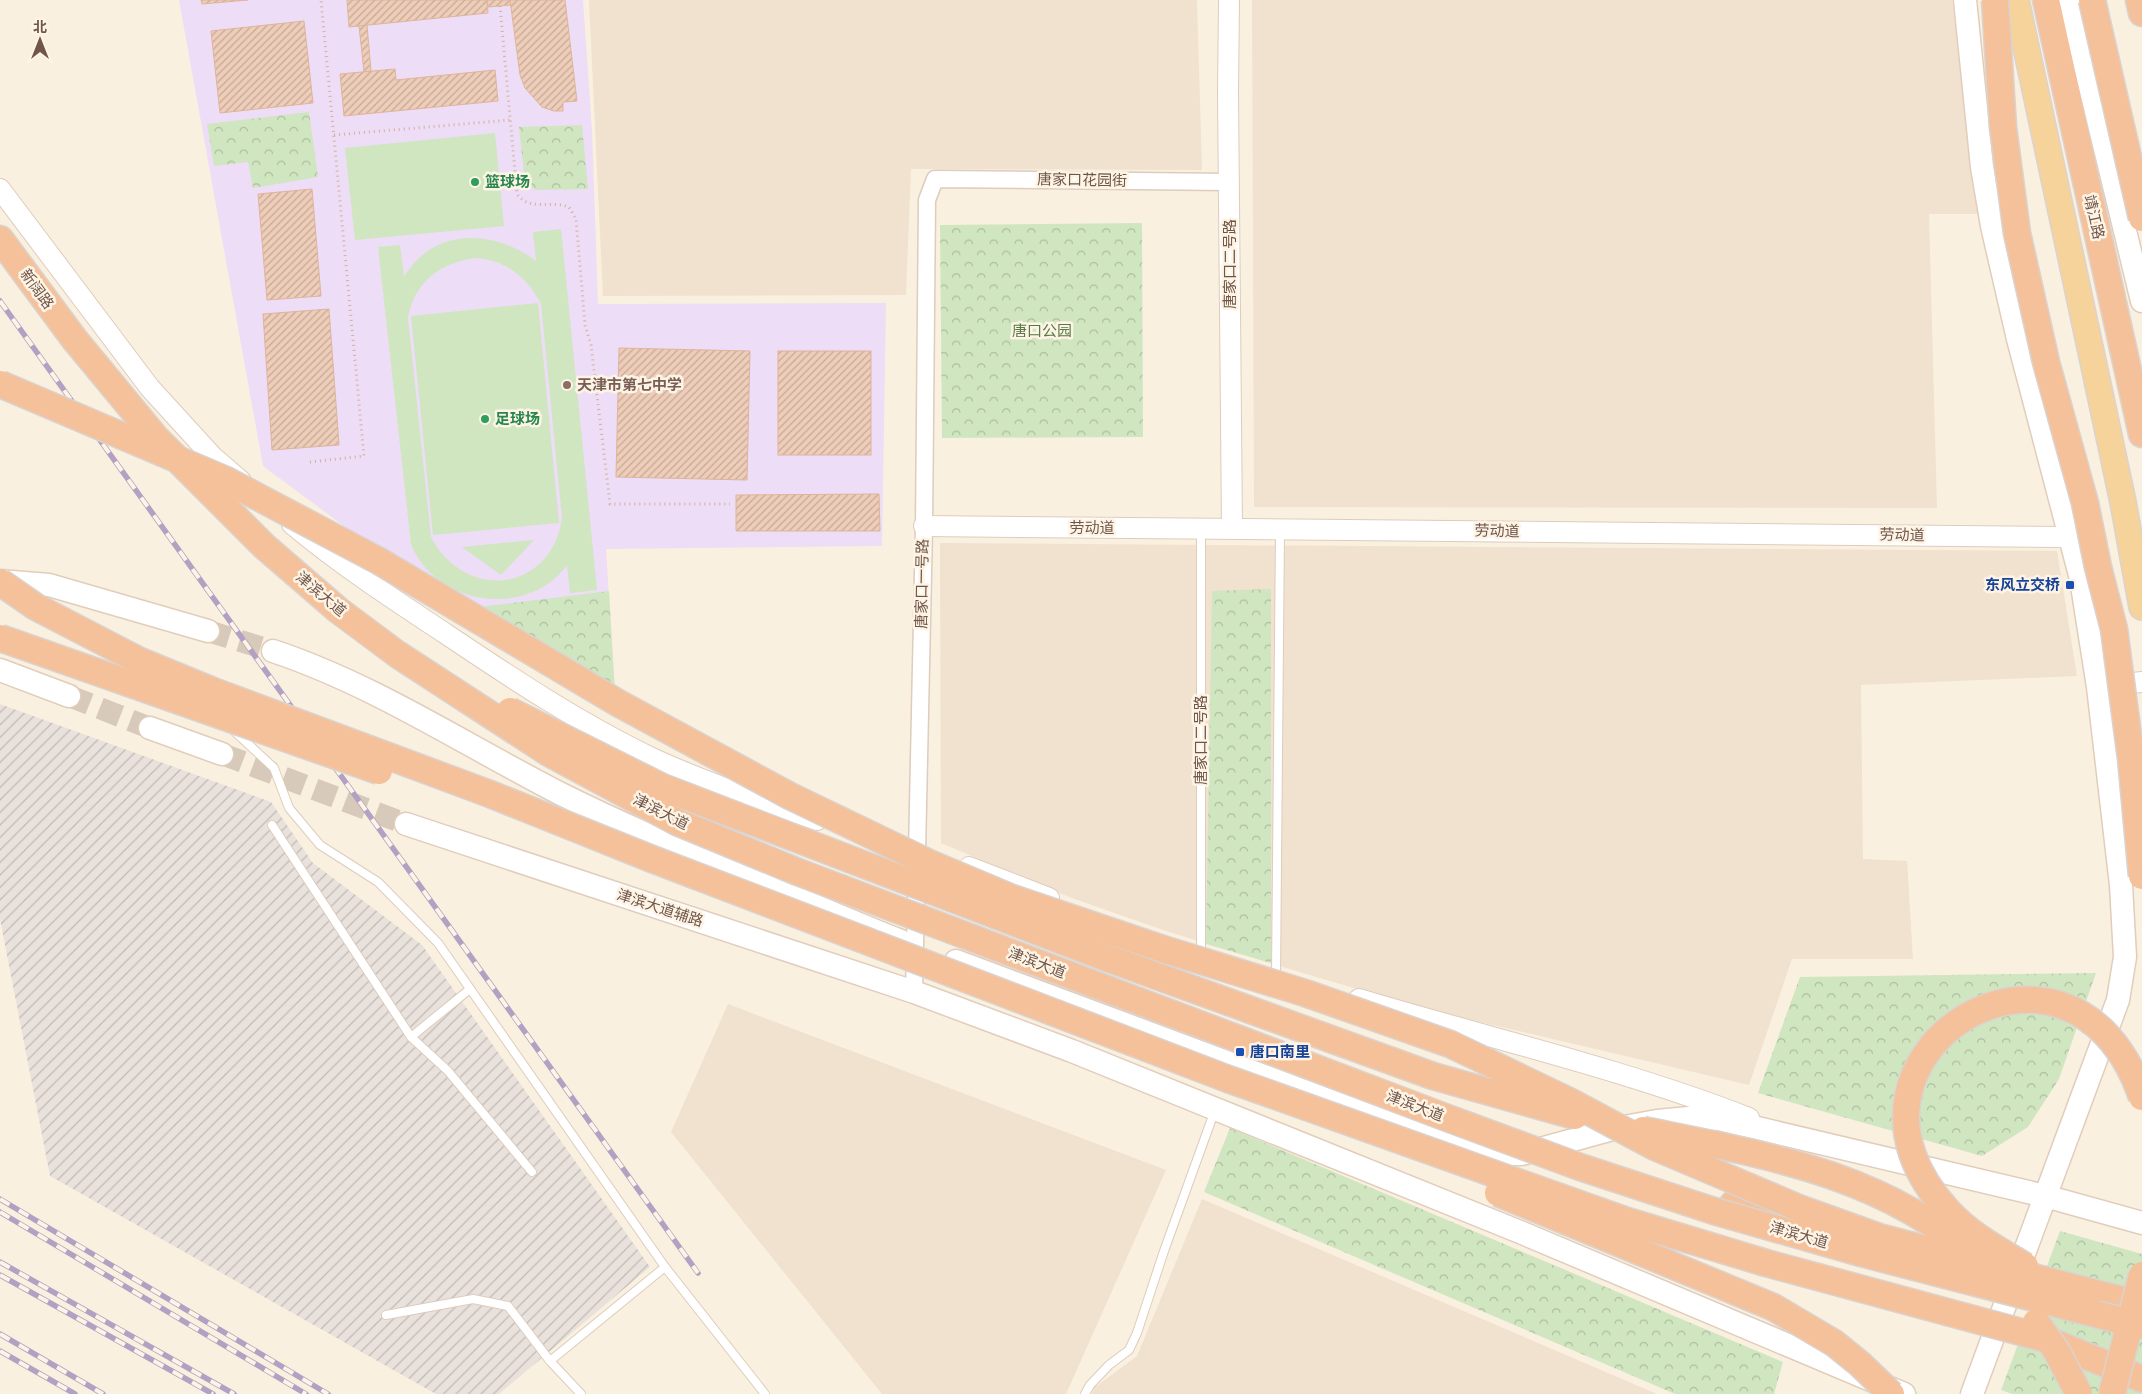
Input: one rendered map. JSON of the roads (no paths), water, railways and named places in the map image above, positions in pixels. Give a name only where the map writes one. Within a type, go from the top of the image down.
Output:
[{"type":"highway","points":[[1995,0],[2003,127],[2017,232],[2046,362],[2085,503],[2098,567],[2114,629],[2131,758],[2142,876]]},
{"type":"highway","name":"靖江路","points":[[2046,0],[2142,434]]},
{"type":"highway","points":[[2092,0],[2142,218]]},
{"type":"highway","points":[[2139,0],[2142,13]]},
{"type":"highway","name":"新阔路","points":[[0,239],[74,340]]},
{"type":"highway","name":"津滨大道","points":[[74,340],[156,438],[264,546],[338,610],[397,654],[549,753],[677,822],[807,876],[1580,1167],[1723,1214],[1870,1255],[2142,1326]]},
{"type":"highway","points":[[0,384],[235,485],[379,561],[626,708],[790,796],[929,863],[1012,898],[1163,949],[1305,993],[1450,1044],[1571,1102],[1655,1148],[1801,1210],[1879,1237]]},
{"type":"highway","points":[[0,582],[36,607],[140,662],[490,794],[650,848]]},
{"type":"highway","points":[[0,638],[436,791],[650,848]]},
{"type":"highway","points":[[435,677],[671,790],[1207,996],[1472,1088],[1544,1109],[1778,1158],[1816,1169],[1869,1190],[1903,1206],[1934,1225],[1961,1245],[2003,1283],[2042,1330],[2079,1394]]},
{"type":"highway","name":"津滨大道","points":[[650,848],[1228,1079],[1627,1221],[1766,1263],[2042,1338],[2142,1363]]},
{"type":"highway","points":[[2091,1292],[2028,1268],[1978,1238],[1949,1212],[1926,1183],[1912,1151],[1907,1130],[1910,1087],[1918,1066],[1930,1047],[1947,1029],[1963,1017],[1984,1007],[2008,1000],[2032,999],[2055,1003],[2078,1011],[2099,1028],[2118,1049],[2134,1072],[2142,1097]]},
{"type":"highway","points":[[1228,1079],[1358,1140],[1470,1181],[1773,1307],[1834,1343],[1860,1364],[1891,1394]]},
{"type":"highway","points":[[1580,1167],[1803,1221],[1879,1237],[2142,1306]]},
{"type":"highway","points":[[2112,1394],[2142,1275]]},
{"type":"highway","points":[[2042,1338],[2142,1379]]},
{"type":"highway","points":[[2128,1394],[2142,1345]]},
{"type":"main road","points":[[1965,0],[1982,167],[1992,226],[2018,339],[2071,537],[2098,687],[2121,885],[2125,958],[2118,1000],[1975,1389]]},
{"type":"main road","points":[[2016,0],[2123,502],[2142,607]]},
{"type":"main road","points":[[2069,0],[2142,301]]},
{"type":"main road","points":[[0,582],[49,585],[208,631]]},
{"type":"main road","name":"津滨大道","points":[[273,651],[317,665],[383,697],[650,848]]},
{"type":"main road","points":[[0,670],[69,696]]},
{"type":"main road","points":[[150,728],[222,754]]},
{"type":"main road","name":"津滨大道辅路","points":[[406,824],[914,992],[1072,1051],[1529,1236],[1904,1394]]},
{"type":"main road","points":[[650,848],[1390,1123],[1474,1150],[1498,1154],[1522,1154],[1613,1129],[1689,1118],[1719,1119],[2045,1196],[2142,1223]]},
{"type":"main road","points":[[1825,1362],[1858,1394]]},
{"type":"street","name":"唐家口二号路","points":[[1229,0],[1232,528]]},
{"type":"street","name":"唐家口花园街","points":[[934,179],[1229,182]]},
{"type":"street","name":"唐家口一号路","points":[[914,992],[924,526],[927,200],[934,179]]},
{"type":"street","points":[[0,189],[150,388],[212,456],[328,553],[505,674],[582,722],[654,759],[734,792],[974,868],[1091,915],[1200,952],[1700,1099],[1803,1139]]},
{"type":"street","name":"劳动道","points":[[924,526],[2071,537]]},
{"type":"street","points":[[2098,687],[2142,682]]},
{"type":"lane","name":"唐家口二号路","points":[[1200,952],[1201,528]]},
{"type":"lane","points":[[1276,974],[1280,529]]},
{"type":"lane","points":[[0,633],[225,722],[274,768],[289,808],[320,845],[378,882],[438,943],[666,1267],[765,1394]]},
{"type":"lane","points":[[272,825],[411,1037],[448,1071],[532,1172]]},
{"type":"lane","points":[[411,1037],[470,990]]},
{"type":"lane","points":[[1085,1394],[1090,1385],[1109,1365],[1129,1350],[1137,1333],[1164,1251],[1216,1109]]},
{"type":"lane","points":[[550,1361],[666,1267]]},
{"type":"lane","points":[[386,1314],[473,1299],[508,1306],[550,1361],[581,1394]]},
{"type":"tunnel","points":[[208,631],[273,651]]},
{"type":"tunnel","points":[[69,696],[150,728]]},
{"type":"tunnel","points":[[222,754],[406,824]]},
{"type":"railway","points":[[0,301],[698,1273]]},
{"type":"railway","points":[[0,1199],[328,1394]]},
{"type":"railway","points":[[0,1212],[306,1394]]},
{"type":"railway","points":[[0,1262],[234,1394]]},
{"type":"railway","points":[[0,1275],[213,1394]]},
{"type":"railway","points":[[0,1334],[103,1394]]},
{"type":"railway","points":[[0,1351],[75,1394]]},
{"type":"place","name":"篮球场","points":[[475,182]]},
{"type":"place","name":"天津市第七中学","points":[[567,385]]},
{"type":"place","name":"足球场","points":[[485,419]]},
{"type":"place","name":"东风立交桥","points":[[2070,585]]},
{"type":"place","name":"唐口南里","points":[[1240,1052]]},
{"type":"park label","name":"唐口公园","points":[[1042,331]]}]
